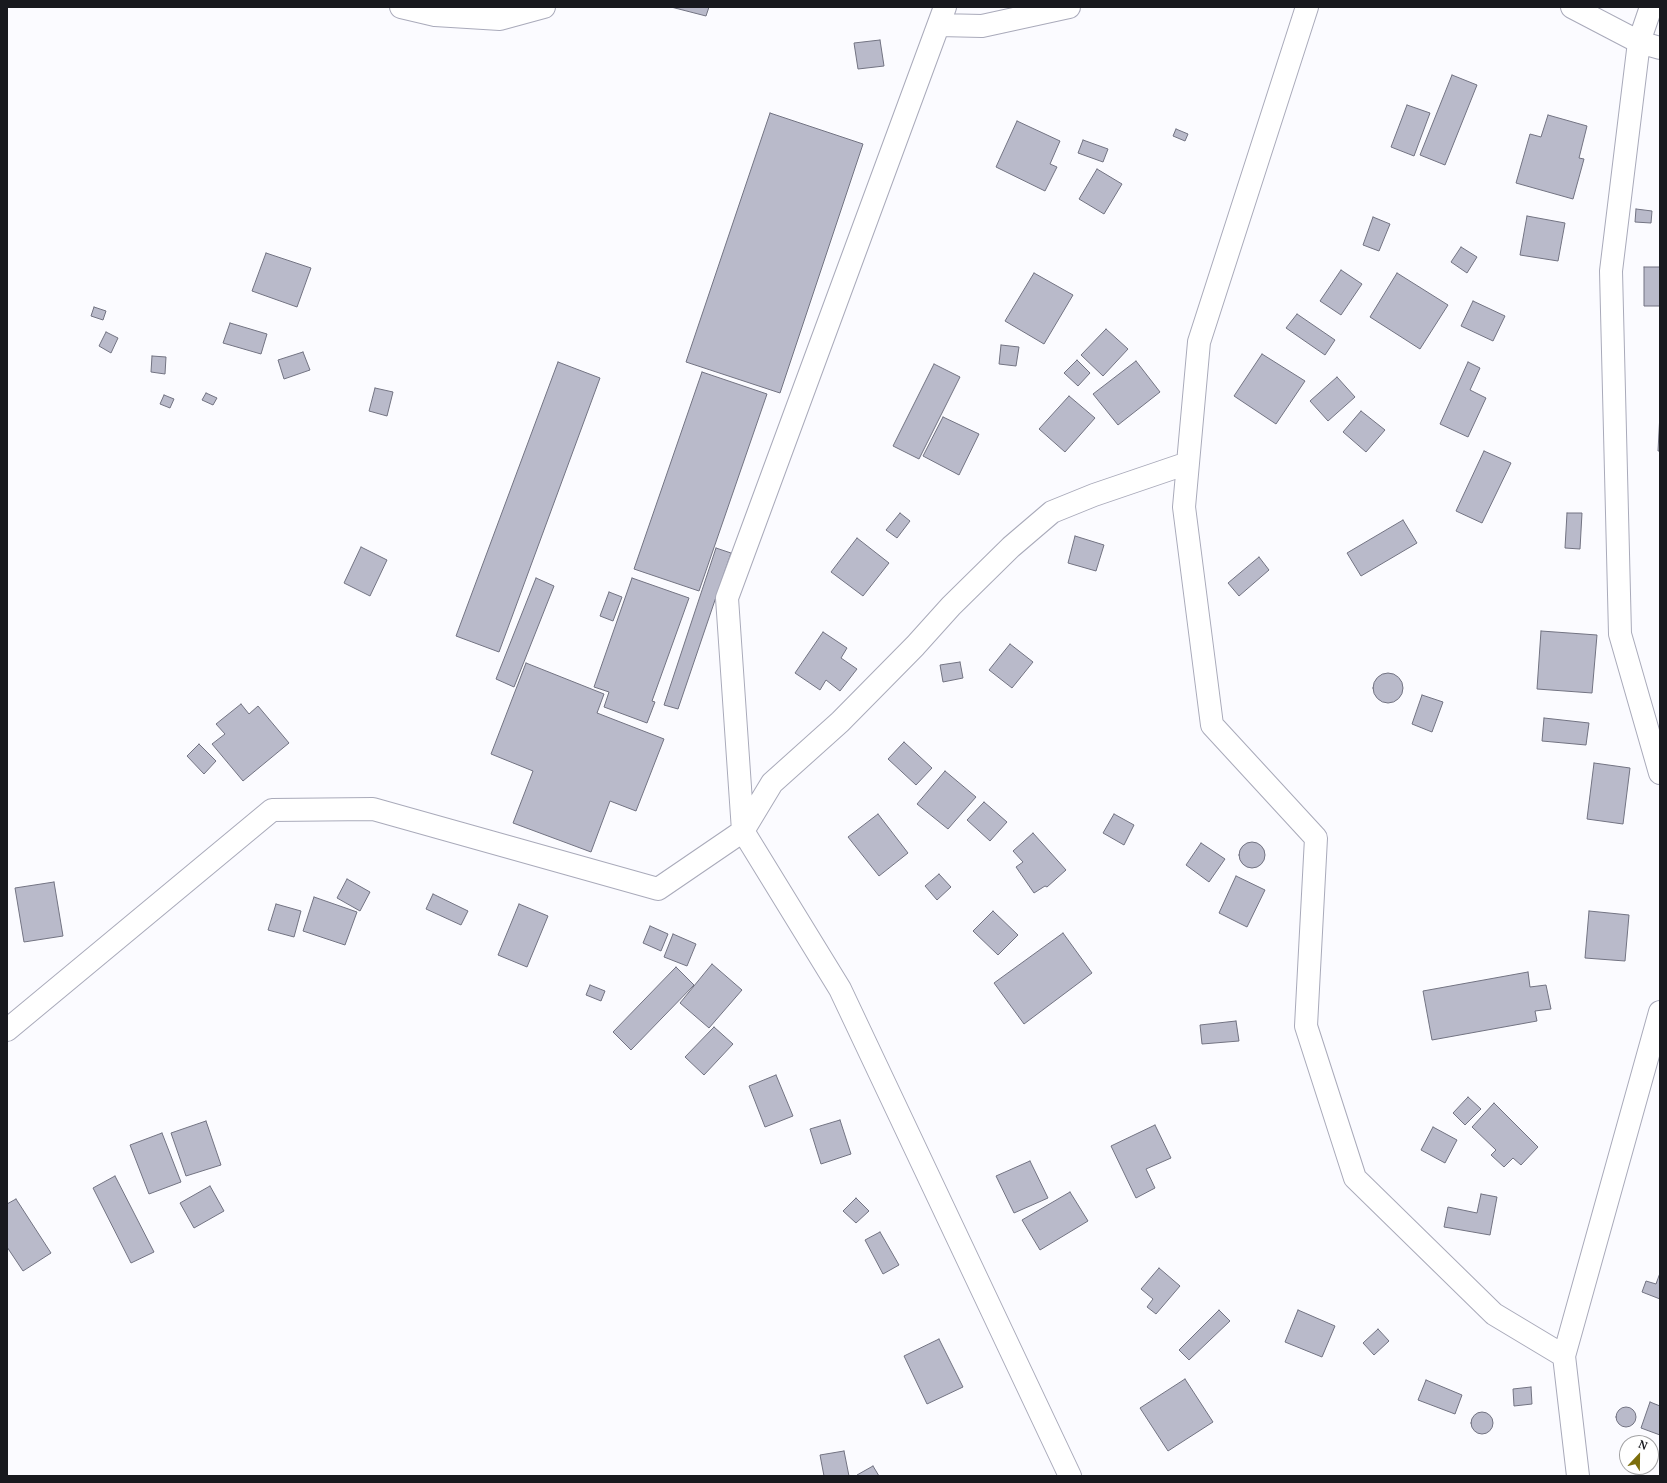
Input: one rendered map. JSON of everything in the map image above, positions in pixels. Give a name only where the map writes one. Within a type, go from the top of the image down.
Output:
[{"type":"street","points":[[401,7],[435,15],[500,19],[544,7]]},
{"type":"street","points":[[1069,7],[982,26],[942,16],[727,598],[743,831],[840,989],[1070,1476]]},
{"type":"street","points":[[1307,7],[1199,342],[1184,507],[1212,725],[1316,838],[1306,1026],[1355,1178],[1494,1314],[1564,1356]]},
{"type":"street","points":[[1572,7],[1639,42],[1660,48]]},
{"type":"street","points":[[1651,7],[1639,42],[1611,271],[1620,634],[1660,773]]},
{"type":"street","points":[[7,1030],[272,810],[373,809],[658,889],[743,831],[772,783],[840,722],[915,646],[951,606],[1011,547],[1052,512],[1094,495],[1188,463]]},
{"type":"street","points":[[1578,1476],[1564,1356],[1660,1012]]},
{"type":"building","points":[[671,7],[709,7],[706,16]]},
{"type":"building","points":[[880,40],[884,66],[858,69],[854,43]]},
{"type":"building","points":[[1452,75],[1477,85],[1445,165],[1420,155]]},
{"type":"building","points":[[1407,105],[1430,113],[1414,156],[1391,147]]},
{"type":"building","points":[[770,113],[863,144],[780,393],[686,362]]},
{"type":"building","points":[[1548,115],[1587,126],[1579,158],[1584,159],[1573,199],[1516,183],[1530,134],[1541,137]]},
{"type":"building","points":[[1017,121],[1060,141],[1050,164],[1057,167],[1045,191],[996,167]]},
{"type":"building","points":[[1176,129],[1188,134],[1185,141],[1173,136]]},
{"type":"building","points":[[1083,140],[1108,149],[1103,162],[1078,153]]},
{"type":"building","points":[[1097,169],[1122,184],[1104,214],[1079,199]]},
{"type":"building","points":[[1636,209],[1652,211],[1651,223],[1635,222]]},
{"type":"building","points":[[1527,216],[1565,223],[1558,261],[1520,255]]},
{"type":"building","points":[[1373,217],[1390,224],[1379,251],[1363,245]]},
{"type":"building","points":[[1461,247],[1477,257],[1467,273],[1451,262]]},
{"type":"building","points":[[266,253],[311,268],[297,307],[252,291]]},
{"type":"building","points":[[1644,267],[1660,267],[1660,306],[1644,306]]},
{"type":"building","points":[[1341,270],[1362,284],[1341,315],[1320,301]]},
{"type":"building","points":[[1034,273],[1073,295],[1044,344],[1005,321]]},
{"type":"building","points":[[1397,273],[1448,305],[1420,349],[1370,317]]},
{"type":"building","points":[[1473,301],[1505,316],[1493,341],[1461,326]]},
{"type":"building","points":[[94,307],[106,311],[103,320],[91,316]]},
{"type":"building","points":[[1297,314],[1335,340],[1325,355],[1286,328]]},
{"type":"building","points":[[230,323],[267,334],[261,354],[223,343]]},
{"type":"building","points":[[1106,329],[1128,349],[1103,376],[1081,355]]},
{"type":"building","points":[[106,332],[118,338],[111,353],[99,346]]},
{"type":"building","points":[[1001,345],[1019,347],[1016,366],[999,364]]},
{"type":"building","points":[[303,352],[310,370],[284,379],[278,360]]},
{"type":"building","points":[[1262,354],[1305,381],[1276,424],[1234,396]]},
{"type":"building","points":[[152,356],[166,357],[165,374],[151,372]]},
{"type":"building","points":[[1077,360],[1090,373],[1078,386],[1064,373]]},
{"type":"building","points":[[1136,361],[1160,392],[1118,425],[1093,394]]},
{"type":"building","points":[[558,362],[600,378],[499,652],[456,636]]},
{"type":"building","points":[[1468,362],[1480,368],[1470,390],[1486,398],[1468,437],[1440,424]]},
{"type":"building","points":[[934,364],[960,377],[919,459],[893,446]]},
{"type":"building","points":[[702,372],[767,394],[699,591],[634,569]]},
{"type":"building","points":[[1337,377],[1355,397],[1328,421],[1310,401]]},
{"type":"building","points":[[375,388],[393,392],[387,416],[369,411]]},
{"type":"building","points":[[206,393],[217,398],[213,405],[202,400]]},
{"type":"building","points":[[164,395],[174,399],[170,408],[160,404]]},
{"type":"building","points":[[1069,396],[1095,418],[1065,452],[1039,429]]},
{"type":"building","points":[[1361,411],[1385,430],[1366,452],[1343,432]]},
{"type":"building","points":[[1660,413],[1660,451],[1658,451]]},
{"type":"building","points":[[943,417],[979,434],[959,475],[923,456]]},
{"type":"building","points":[[1484,451],[1511,463],[1482,523],[1456,511]]},
{"type":"building","points":[[900,513],[910,521],[897,538],[886,530]]},
{"type":"building","points":[[1567,513],[1582,513],[1580,549],[1565,548]]},
{"type":"building","points":[[1403,520],[1417,543],[1361,576],[1347,553]]},
{"type":"building","points":[[1075,536],[1104,545],[1096,571],[1068,563]]},
{"type":"building","points":[[857,538],[889,563],[863,596],[831,572]]},
{"type":"building","points":[[361,547],[387,560],[370,596],[344,583]]},
{"type":"building","points":[[716,548],[731,553],[678,709],[664,705]]},
{"type":"building","points":[[1259,557],[1269,570],[1239,596],[1228,583]]},
{"type":"building","points":[[536,578],[554,586],[514,687],[496,679]]},
{"type":"building","points":[[632,578],[689,598],[652,701],[655,702],[647,723],[604,707],[609,692],[594,687]]},
{"type":"building","points":[[609,592],[622,597],[613,621],[600,616]]},
{"type":"building","points":[[1541,631],[1597,635],[1592,693],[1537,689]]},
{"type":"building","points":[[823,632],[847,648],[841,658],[857,669],[840,691],[826,680],[820,690],[795,673]]},
{"type":"building","points":[[1010,644],[1033,662],[1012,688],[989,670]]},
{"type":"building","points":[[960,662],[963,678],[943,682],[940,665]]},
{"type":"building","points":[[526,663],[604,694],[597,713],[664,739],[636,811],[610,801],[591,852],[513,823],[533,771],[491,754]]},
{"type":"building","points":[[1388,673],[1398,678],[1403,688],[1398,698],[1388,703],[1378,698],[1373,688],[1378,678]]},
{"type":"building","points":[[1422,695],[1443,702],[1432,732],[1412,724]]},
{"type":"building","points":[[241,704],[249,714],[258,706],[289,743],[243,781],[212,744],[225,734],[216,724]]},
{"type":"building","points":[[1544,718],[1589,723],[1586,745],[1542,741]]},
{"type":"building","points":[[904,742],[932,768],[916,785],[888,759]]},
{"type":"building","points":[[199,744],[216,761],[204,774],[187,756]]},
{"type":"building","points":[[1594,763],[1630,768],[1623,824],[1587,819]]},
{"type":"building","points":[[945,771],[976,797],[948,829],[917,804]]},
{"type":"building","points":[[984,802],[1007,822],[990,841],[967,820]]},
{"type":"building","points":[[878,814],[908,853],[879,876],[848,837]]},
{"type":"building","points":[[1114,814],[1134,825],[1124,845],[1103,833]]},
{"type":"building","points":[[1033,833],[1066,870],[1047,887],[1045,886],[1034,893],[1016,867],[1023,862],[1013,851]]},
{"type":"building","points":[[1252,842],[1261,846],[1265,855],[1261,864],[1252,868],[1243,864],[1239,855],[1243,846]]},
{"type":"building","points":[[1201,843],[1225,859],[1209,882],[1186,865]]},
{"type":"building","points":[[939,874],[951,887],[937,900],[925,886]]},
{"type":"building","points":[[1236,876],[1265,890],[1247,927],[1219,913]]},
{"type":"building","points":[[347,879],[370,892],[360,911],[337,898]]},
{"type":"building","points":[[54,882],[63,936],[24,942],[15,888]]},
{"type":"building","points":[[433,894],[468,911],[461,925],[426,909]]},
{"type":"building","points":[[314,897],[357,912],[345,945],[303,931]]},
{"type":"building","points":[[276,904],[301,911],[294,937],[268,930]]},
{"type":"building","points":[[519,904],[548,916],[527,967],[498,955]]},
{"type":"building","points":[[993,911],[1018,935],[998,955],[973,931]]},
{"type":"building","points":[[1589,911],[1629,915],[1625,961],[1585,958]]},
{"type":"building","points":[[650,926],[668,934],[661,951],[643,943]]},
{"type":"building","points":[[1063,933],[1092,973],[1024,1024],[994,983]]},
{"type":"building","points":[[673,934],[696,944],[687,966],[664,957]]},
{"type":"building","points":[[712,964],[742,990],[709,1028],[680,1003]]},
{"type":"building","points":[[676,967],[694,985],[631,1050],[613,1032]]},
{"type":"building","points":[[1528,972],[1530,987],[1546,985],[1551,1009],[1535,1011],[1537,1021],[1432,1040],[1423,991]]},
{"type":"building","points":[[590,985],[605,991],[601,1001],[586,995]]},
{"type":"building","points":[[1236,1021],[1239,1041],[1202,1044],[1200,1025]]},
{"type":"building","points":[[714,1027],[733,1044],[704,1075],[685,1057]]},
{"type":"building","points":[[776,1075],[793,1116],[765,1127],[749,1086]]},
{"type":"building","points":[[1468,1097],[1481,1109],[1465,1125],[1453,1113]]},
{"type":"building","points":[[1494,1103],[1538,1147],[1521,1165],[1513,1158],[1504,1167],[1491,1155],[1496,1150],[1472,1127]]},
{"type":"building","points":[[840,1120],[851,1154],[821,1164],[810,1129]]},
{"type":"building","points":[[206,1121],[221,1165],[186,1176],[171,1133]]},
{"type":"building","points":[[1155,1125],[1171,1158],[1146,1169],[1155,1188],[1136,1198],[1111,1146]]},
{"type":"building","points":[[1433,1127],[1457,1140],[1445,1163],[1421,1150]]},
{"type":"building","points":[[162,1133],[181,1182],[149,1194],[130,1145]]},
{"type":"building","points":[[1030,1161],[1048,1198],[1014,1213],[996,1176]]},
{"type":"building","points":[[115,1176],[154,1252],[131,1263],[93,1188]]},
{"type":"building","points":[[210,1186],[224,1211],[194,1228],[180,1203]]},
{"type":"building","points":[[1070,1192],[1088,1221],[1040,1250],[1022,1220]]},
{"type":"building","points":[[1481,1194],[1497,1197],[1490,1235],[1444,1227],[1448,1207],[1477,1213]]},
{"type":"building","points":[[856,1198],[869,1211],[856,1223],[843,1211]]},
{"type":"building","points":[[16,1199],[51,1253],[23,1271],[7,1247],[7,1204]]},
{"type":"building","points":[[880,1232],[899,1265],[883,1274],[865,1240]]},
{"type":"building","points":[[1159,1268],[1180,1286],[1156,1314],[1147,1307],[1153,1299],[1141,1289]]},
{"type":"building","points":[[1660,1273],[1660,1299],[1642,1292],[1646,1281],[1656,1284]]},
{"type":"building","points":[[1219,1310],[1230,1321],[1189,1360],[1179,1350]]},
{"type":"building","points":[[1298,1310],[1335,1326],[1322,1357],[1285,1342]]},
{"type":"building","points":[[1378,1329],[1389,1341],[1374,1355],[1363,1343]]},
{"type":"building","points":[[939,1339],[963,1387],[927,1404],[904,1356]]},
{"type":"building","points":[[1185,1379],[1213,1422],[1168,1451],[1140,1408]]},
{"type":"building","points":[[1426,1380],[1462,1395],[1455,1414],[1418,1400]]},
{"type":"building","points":[[1531,1387],[1532,1404],[1514,1406],[1513,1389]]},
{"type":"building","points":[[1650,1402],[1660,1406],[1660,1435],[1641,1428]]},
{"type":"building","points":[[1626,1407],[1633,1410],[1636,1417],[1633,1424],[1626,1427],[1619,1424],[1616,1417],[1619,1410]]},
{"type":"building","points":[[1478,1412],[1486,1412],[1493,1419],[1493,1427],[1486,1434],[1478,1434],[1471,1427],[1471,1419]]},
{"type":"building","points":[[844,1451],[849,1476],[824,1476],[820,1455]]},
{"type":"building","points":[[873,1466],[879,1476],[857,1476],[857,1475]]}]
